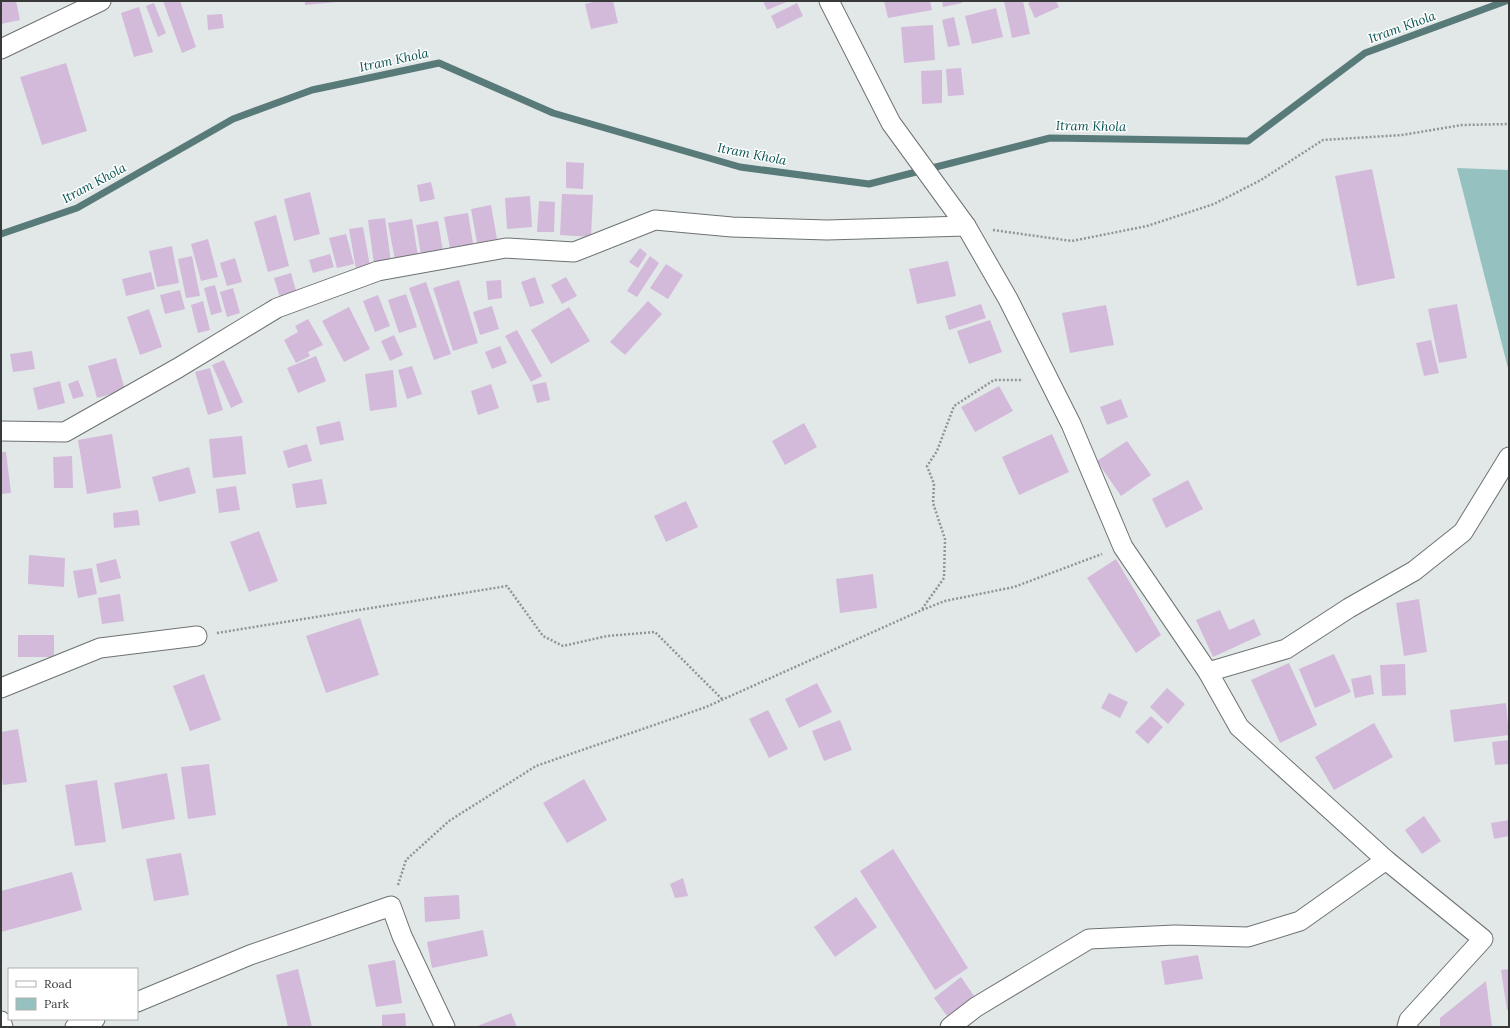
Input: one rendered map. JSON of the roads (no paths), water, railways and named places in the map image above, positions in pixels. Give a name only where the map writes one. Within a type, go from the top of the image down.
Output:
[{"type":"street","points":[[1,49],[101,1]]},
{"type":"street","points":[[828,1],[891,123],[966,226],[1008,299],[1071,424],[1123,547],[1208,672],[1239,727],[1386,860],[1483,939],[1409,1020],[1407,1027]]},
{"type":"street","points":[[1,431],[65,432],[178,368],[277,308],[378,271],[506,248],[574,252],[656,220],[732,227],[827,230],[966,226]]},
{"type":"street","points":[[1208,672],[1286,649],[1349,608],[1414,571],[1463,532],[1509,457]]},
{"type":"street","points":[[1,688],[100,648],[197,636]]},
{"type":"street","points":[[950,1027],[976,1007],[1089,939],[1175,935],[1248,936],[1300,921],[1386,860]]},
{"type":"street","points":[[138,1002],[250,955],[390,906],[402,936],[445,1027]]},
{"type":"street","points":[[75,1027],[92,1020]]},
{"type":"street","points":[[1,1021],[3,1027]]},
{"type":"waterway","name":"Itram Khola","points":[[1,234],[77,208],[233,119],[312,90],[439,63],[553,113],[740,167],[869,184],[1050,138],[1248,141],[1365,53],[1506,1]]}]
